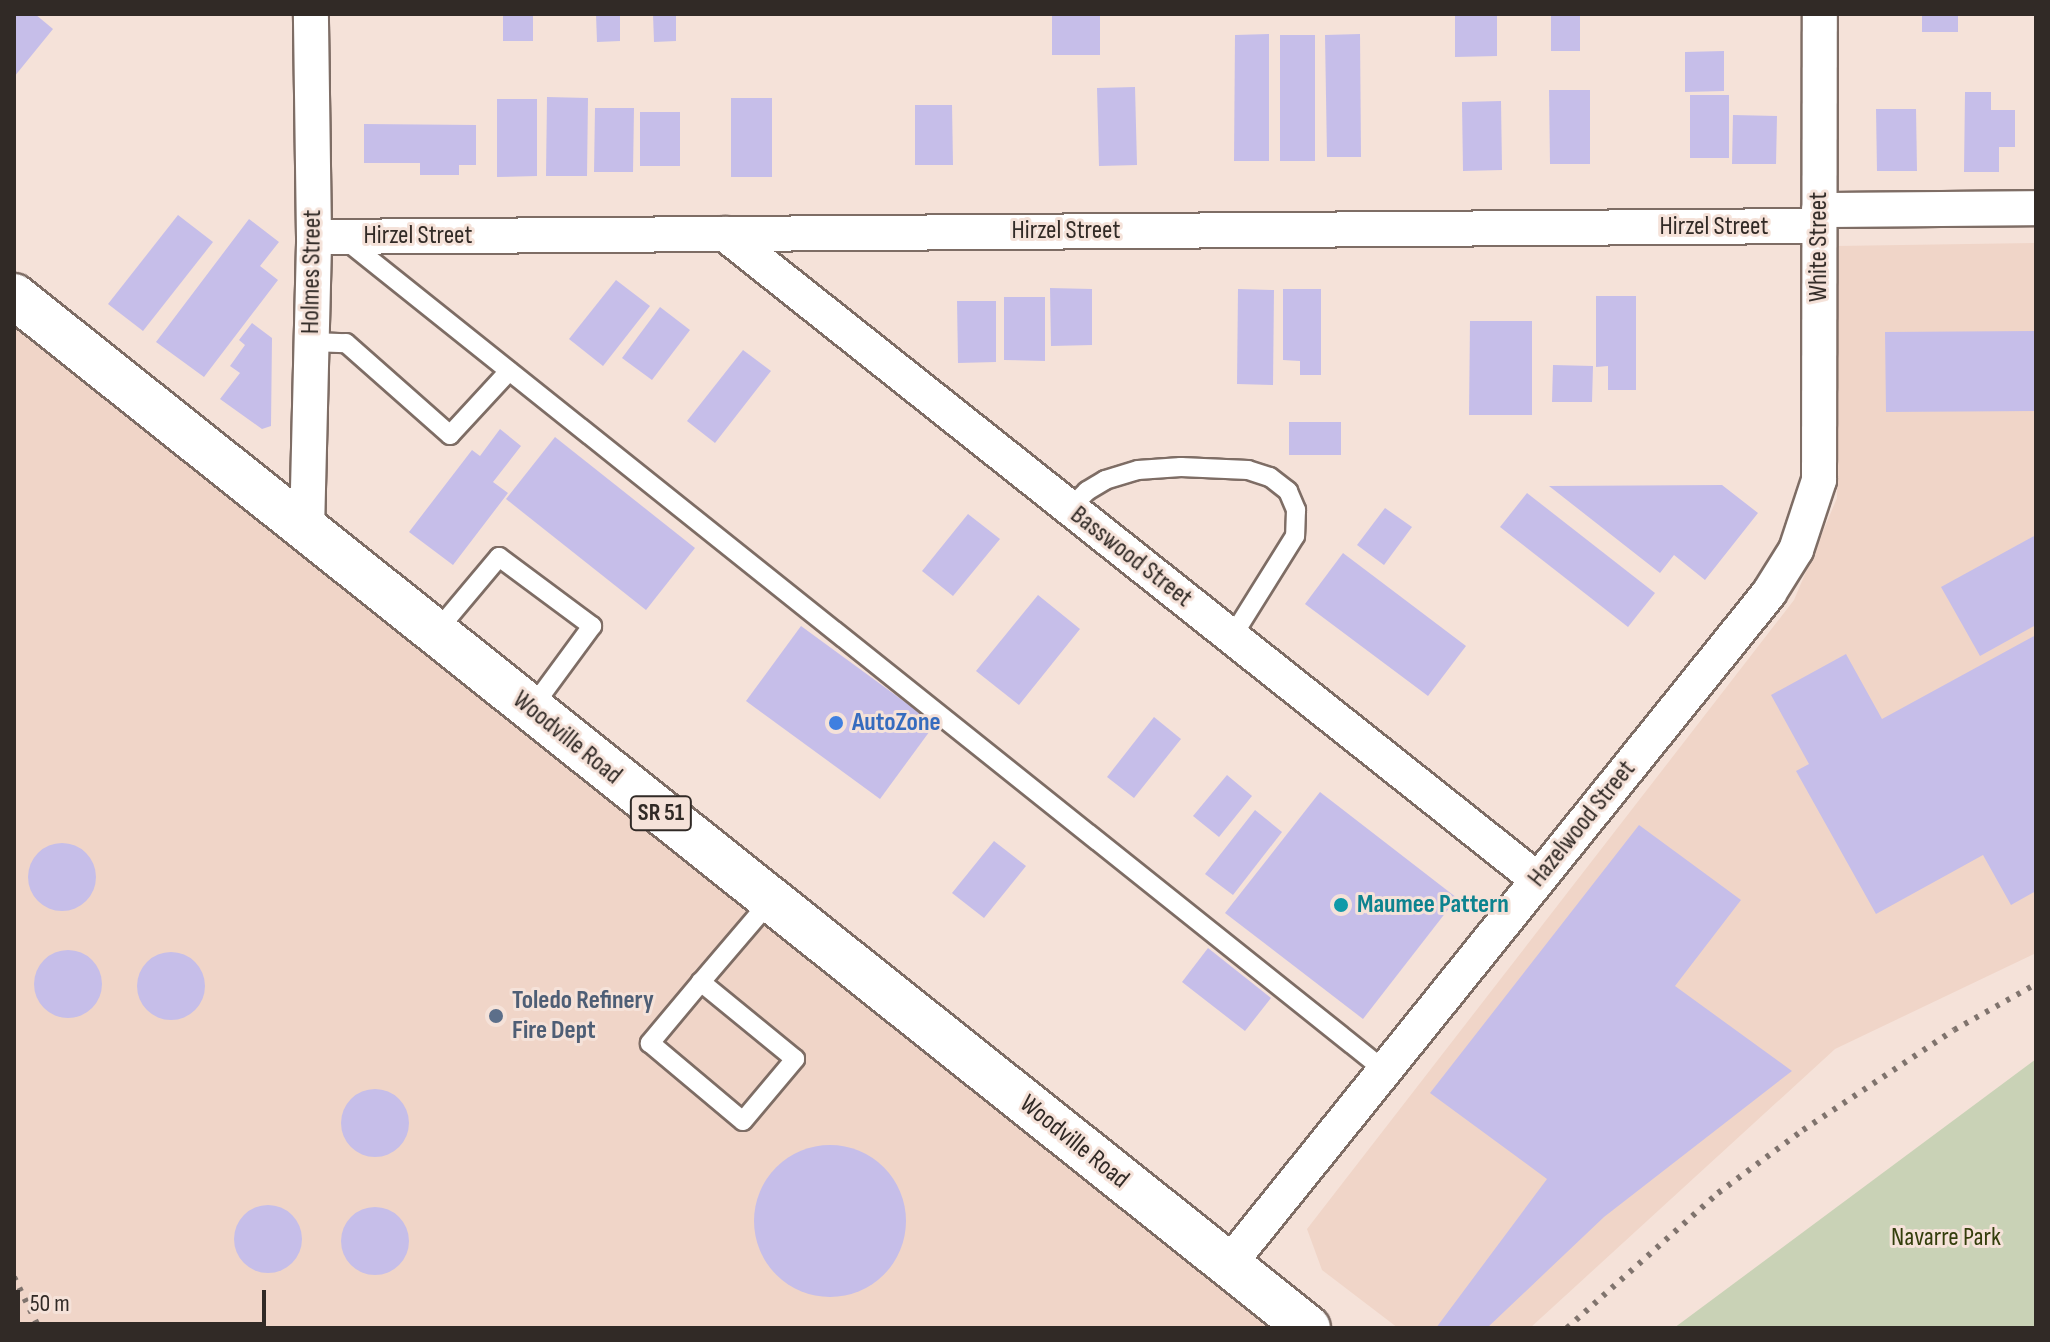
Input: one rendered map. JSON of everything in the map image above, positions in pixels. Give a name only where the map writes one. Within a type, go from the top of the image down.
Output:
[{"type":"main road","name":"Woodville Road","points":[[14,296],[1308,1328]]},
{"type":"street","name":"Holmes Street","points":[[307,530],[311,342],[327,237],[311,14]]},
{"type":"street","name":"White Street","points":[[1819,480],[1820,14]]},
{"type":"street","name":"Hirzel Street","points":[[327,237],[1819,218],[2036,208]]},
{"type":"street","name":"Basswood Street","points":[[725,234],[1538,880]]},
{"type":"street","name":"Hazelwood Street","points":[[1228,1265],[1769,593],[1796,550],[1819,480]]},
{"type":"lane","points":[[327,237],[509,371],[1384,1070]]},
{"type":"lane","points":[[311,342],[346,343],[450,435],[509,371]]},
{"type":"lane","points":[[1070,508],[1087,491],[1105,480],[1138,470],[1181,467],[1248,470],[1270,477],[1288,491],[1296,510],[1295,536],[1232,637]]},
{"type":"lane","points":[[435,633],[499,557],[592,626],[531,709]]},
{"type":"lane","points":[[701,982],[795,1059],[743,1121],[650,1043],[701,982],[771,900]]},
{"type":"shaded area","points":[[2036,243],[2036,953],[1835,1049],[1530,1328],[1398,1328],[1322,1270],[1307,1229],[1794,600],[1837,498],[1836,246]]},
{"type":"shaded area","points":[[14,288],[1311,1328],[14,1328]]},
{"type":"green space","name":"Navarre Park","points":[[2036,1059],[2036,1328],[1674,1328]]},
{"type":"building","points":[[14,14],[35,14],[53,29],[14,77]]},
{"type":"building","points":[[503,14],[533,14],[533,41],[503,41]]},
{"type":"building","points":[[596,14],[620,14],[620,41],[597,42]]},
{"type":"building","points":[[653,14],[676,14],[676,41],[654,42]]},
{"type":"building","points":[[1052,14],[1100,14],[1100,55],[1052,55]]},
{"type":"building","points":[[1455,14],[1497,14],[1497,56],[1455,57]]},
{"type":"building","points":[[1551,14],[1580,14],[1580,51],[1551,51]]},
{"type":"building","points":[[1922,14],[1958,14],[1958,32],[1922,32]]},
{"type":"building","points":[[1269,34],[1269,161],[1234,161],[1235,35]]},
{"type":"building","points":[[1360,34],[1361,157],[1327,157],[1325,35]]},
{"type":"building","points":[[1280,35],[1315,35],[1315,161],[1280,161]]},
{"type":"building","points":[[1724,51],[1724,91],[1685,92],[1685,52]]},
{"type":"building","points":[[1135,87],[1137,165],[1099,166],[1097,88]]},
{"type":"building","points":[[1549,90],[1590,90],[1590,164],[1550,164]]},
{"type":"building","points":[[1965,92],[1991,92],[1991,110],[2015,110],[2015,147],[1999,147],[1999,172],[1964,172]]},
{"type":"building","points":[[1690,95],[1729,95],[1729,158],[1690,158]]},
{"type":"building","points":[[547,97],[588,98],[587,176],[546,176]]},
{"type":"building","points":[[731,98],[772,98],[772,177],[731,177]]},
{"type":"building","points":[[497,99],[537,99],[537,176],[497,177]]},
{"type":"building","points":[[1501,101],[1502,170],[1463,171],[1462,102]]},
{"type":"building","points":[[915,105],[952,105],[953,165],[915,165]]},
{"type":"building","points":[[595,108],[634,108],[633,172],[594,172]]},
{"type":"building","points":[[1876,109],[1916,109],[1917,171],[1877,171]]},
{"type":"building","points":[[640,112],[680,112],[680,166],[640,166]]},
{"type":"building","points":[[1733,115],[1777,116],[1776,164],[1732,164]]},
{"type":"building","points":[[364,124],[476,125],[476,165],[459,165],[459,175],[420,175],[420,163],[364,163]]},
{"type":"building","points":[[178,215],[213,242],[143,331],[108,304]]},
{"type":"building","points":[[249,219],[279,242],[260,266],[278,280],[204,377],[156,342]]},
{"type":"building","points":[[616,280],[650,306],[603,366],[569,339]]},
{"type":"building","points":[[1050,288],[1092,289],[1092,345],[1051,346]]},
{"type":"building","points":[[1238,289],[1274,290],[1273,385],[1237,384]]},
{"type":"building","points":[[1283,289],[1321,289],[1321,375],[1300,375],[1300,361],[1283,360]]},
{"type":"building","points":[[1596,296],[1636,296],[1636,390],[1608,390],[1608,366],[1596,367]]},
{"type":"building","points":[[1004,297],[1045,297],[1045,361],[1004,360]]},
{"type":"building","points":[[957,301],[996,301],[996,362],[958,363]]},
{"type":"building","points":[[660,307],[690,330],[652,380],[622,358]]},
{"type":"building","points":[[1470,321],[1532,321],[1532,415],[1469,415]]},
{"type":"building","points":[[252,323],[272,338],[271,426],[262,429],[220,399],[240,373],[230,366],[245,345],[239,340]]},
{"type":"building","points":[[2035,331],[2036,411],[1886,412],[1885,332]]},
{"type":"building","points":[[743,350],[771,371],[715,443],[687,421]]},
{"type":"building","points":[[1553,365],[1593,366],[1592,402],[1552,402]]},
{"type":"building","points":[[1289,422],[1341,422],[1341,455],[1289,455]]},
{"type":"building","points":[[500,429],[521,446],[493,482],[508,493],[453,565],[409,532],[472,450],[480,456]]},
{"type":"building","points":[[555,437],[695,548],[646,610],[506,499]]},
{"type":"building","points":[[1722,485],[1758,513],[1705,580],[1674,555],[1660,573],[1549,486]]},
{"type":"building","points":[[1527,493],[1655,593],[1628,627],[1500,527]]},
{"type":"building","points":[[1385,508],[1412,527],[1384,565],[1357,545]]},
{"type":"building","points":[[968,514],[1000,539],[953,596],[922,571]]},
{"type":"building","points":[[2036,535],[2036,625],[1980,656],[1941,587]]},
{"type":"building","points":[[1343,553],[1466,646],[1428,696],[1305,604]]},
{"type":"building","points":[[1038,595],[1080,629],[1019,705],[976,671]]},
{"type":"building","points":[[801,626],[935,724],[880,799],[746,701]]},
{"type":"building","points":[[2036,635],[2036,891],[2011,905],[1983,855],[1876,914],[1796,771],[1809,764],[1771,695],[1846,654],[1882,719]]},
{"type":"building","points":[[1154,717],[1181,739],[1134,798],[1107,777]]},
{"type":"building","points":[[1227,775],[1252,796],[1219,837],[1193,816]]},
{"type":"building","name":"Maumee Pattern","points":[[1320,792],[1457,898],[1363,1019],[1225,913]]},
{"type":"building","points":[[1255,810],[1282,832],[1233,895],[1205,874]]},
{"type":"building","points":[[1639,825],[1741,900],[1675,986],[1792,1071],[1604,1217],[1487,1328],[1436,1328],[1547,1179],[1430,1093]]},
{"type":"building","points":[[994,841],[1026,866],[984,918],[952,893]]},
{"type":"building","points":[[55,843],[69,843],[81,848],[91,858],[96,877],[91,896],[81,906],[69,911],[55,911],[43,906],[33,896],[28,884],[28,870],[33,858],[43,848]]},
{"type":"building","points":[[1208,948],[1271,998],[1245,1031],[1182,982]]},
{"type":"building","points":[[61,950],[75,950],[87,955],[97,965],[102,984],[97,1003],[87,1013],[75,1018],[61,1018],[49,1013],[39,1003],[34,991],[34,977],[39,965],[49,955]]},
{"type":"building","points":[[164,952],[178,952],[190,957],[200,967],[205,986],[200,1005],[190,1015],[178,1020],[164,1020],[152,1015],[142,1005],[137,993],[137,979],[142,967],[152,957]]},
{"type":"building","points":[[368,1089],[382,1089],[394,1094],[404,1104],[409,1123],[404,1142],[394,1152],[382,1157],[368,1157],[356,1152],[346,1142],[341,1130],[341,1116],[346,1104],[356,1094]]},
{"type":"building","points":[[830,1145],[859,1151],[883,1168],[900,1192],[906,1221],[900,1250],[883,1274],[859,1291],[830,1297],[801,1291],[777,1274],[760,1250],[754,1221],[760,1192],[777,1168],[801,1151]]},
{"type":"building","points":[[261,1205],[275,1205],[287,1210],[297,1220],[302,1239],[297,1258],[287,1268],[275,1273],[261,1273],[249,1268],[239,1258],[234,1246],[234,1232],[239,1220],[249,1210]]},
{"type":"building","points":[[368,1207],[382,1207],[394,1212],[404,1222],[409,1241],[404,1260],[394,1270],[382,1275],[368,1275],[356,1270],[346,1260],[341,1248],[341,1234],[346,1222],[356,1212]]},
{"type":"railway","points":[[1567,1328],[1718,1193],[1803,1130],[1954,1030],[2036,984]]},
{"type":"railway","points":[[14,1277],[39,1328]]},
{"type":"place","name":"AutoZone","points":[[836,723]]},
{"type":"place","name":"Maumee Pattern","points":[[1341,905]]},
{"type":"place","name":"Toledo Refinery Fire Dept","points":[[496,1016]]}]
